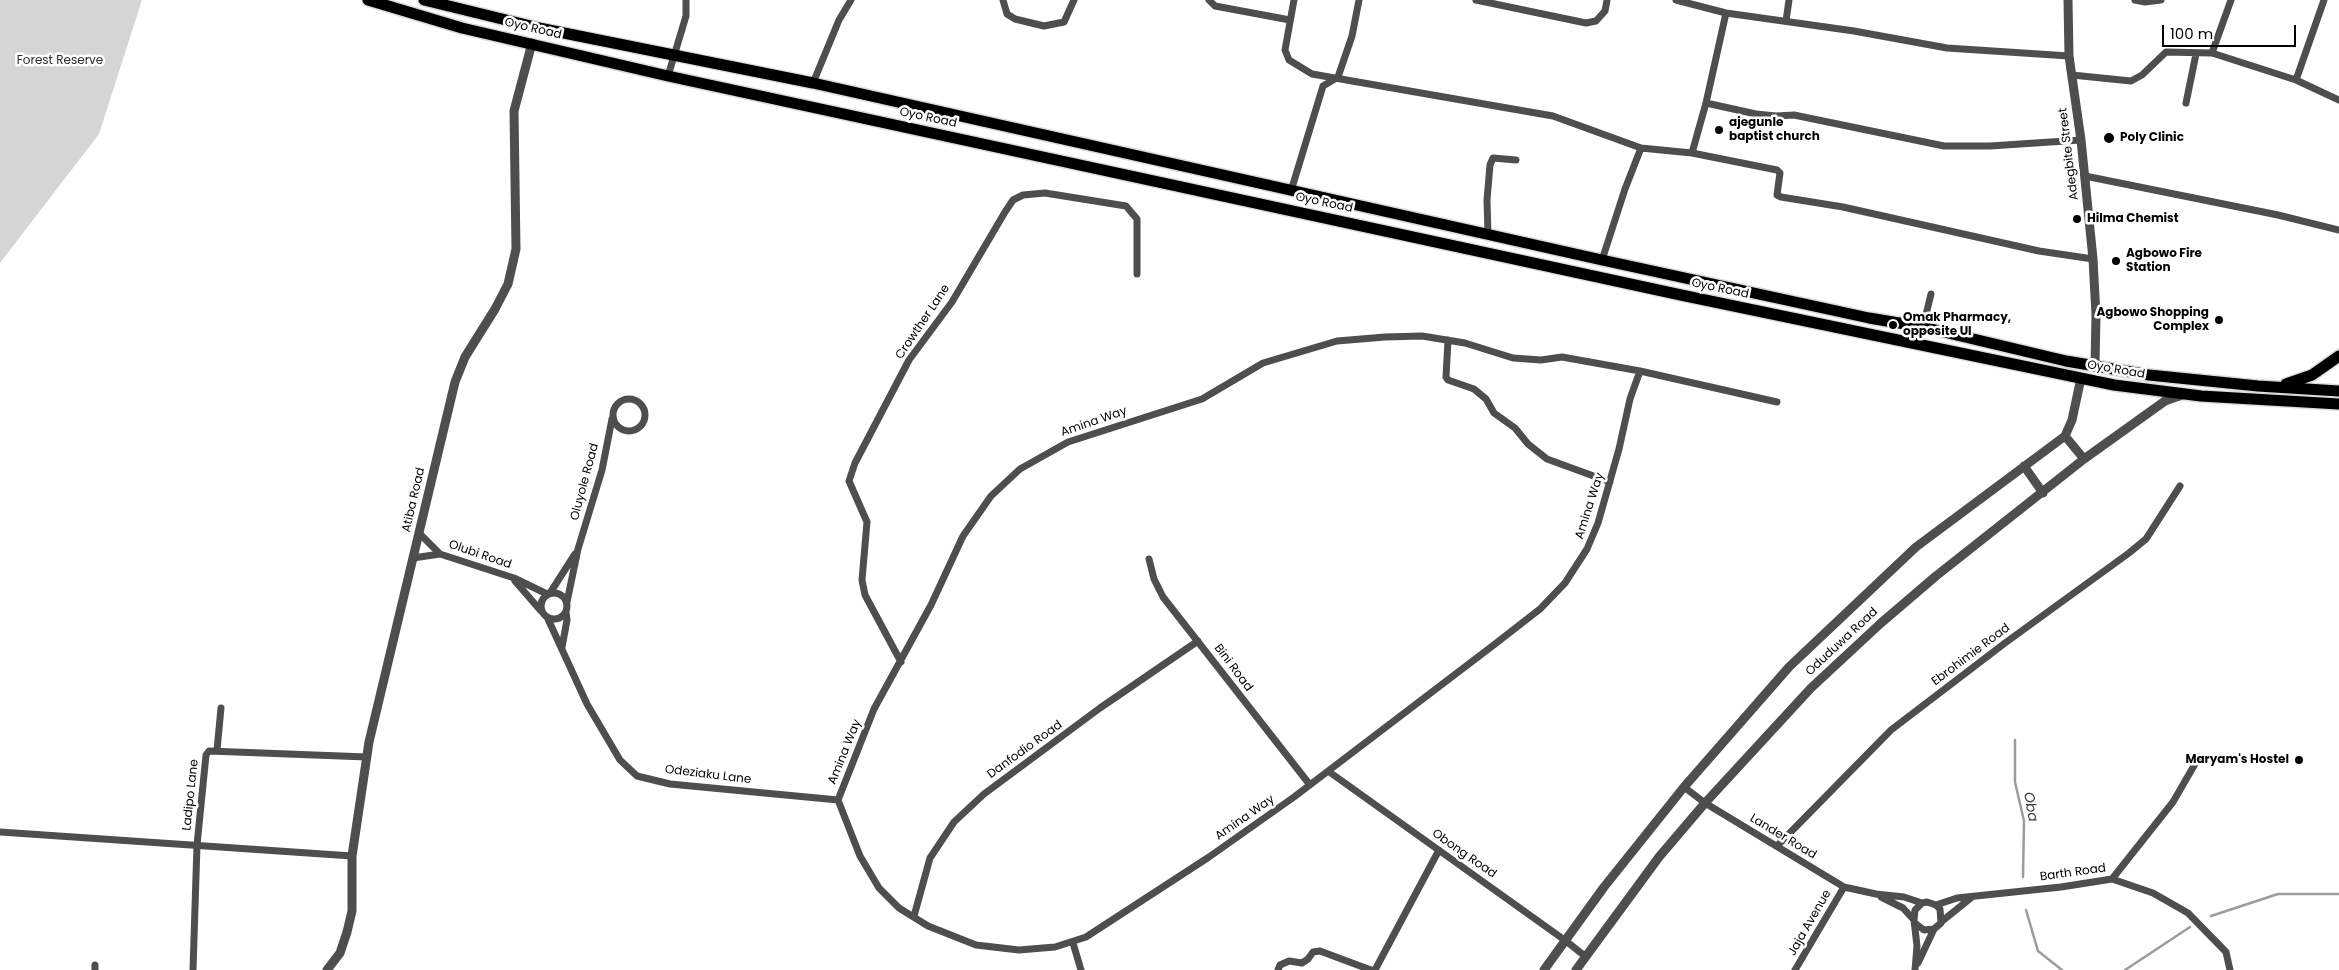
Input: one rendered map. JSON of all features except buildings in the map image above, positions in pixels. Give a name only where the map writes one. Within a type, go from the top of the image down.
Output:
[{"type":"highway","name":"Oyo Road","points":[[424,0],[539,28],[813,83],[1488,235],[1869,318],[1923,327],[2095,366],[2149,376],[2258,386]]},
{"type":"highway","name":"Oyo Road","points":[[376,1],[462,28],[532,42],[668,76],[1721,303],[2081,378],[2146,390],[2183,394],[2339,404]]},
{"type":"highway","points":[[1721,303],[1725,287]]},
{"type":"highway","points":[[2258,386],[2300,381],[2323,369],[2339,356]]},
{"type":"highway","points":[[2081,378],[2090,375],[2120,376],[2125,371]]},
{"type":"highway","points":[[2146,390],[2149,376]]},
{"type":"highway","points":[[2258,386],[2339,391]]},
{"type":"street","points":[[668,76],[686,16],[686,0]]},
{"type":"street","points":[[813,83],[839,20],[852,0]]},
{"type":"street","points":[[1003,0],[1007,14],[1015,19],[1044,26],[1064,22],[1074,0]]},
{"type":"street","points":[[1209,0],[1215,6],[1290,20]]},
{"type":"street","points":[[1294,0],[1285,50],[1289,60],[1312,74],[1455,97],[1553,116],[1641,148],[1692,153],[1776,170],[1780,173],[1777,195],[1781,197],[1842,207],[2039,251],[2092,259]]},
{"type":"street","points":[[1291,191],[1323,86],[1338,77],[1352,36],[1359,0]]},
{"type":"street","points":[[1476,0],[1586,23],[1596,21],[1605,11],[1607,0]]},
{"type":"street","points":[[1676,0],[1726,13],[1947,48],[2069,56]]},
{"type":"street","points":[[1711,9],[1712,0]]},
{"type":"street","points":[[1786,21],[1789,0]]},
{"type":"street","name":"Adegbite Street","points":[[2068,0],[2069,56],[2081,140],[2092,259],[2096,315],[2095,366]]},
{"type":"street","points":[[2134,0],[2145,2],[2161,0]]},
{"type":"street","points":[[2212,53],[2231,0]]},
{"type":"street","points":[[2296,80],[2324,0]]},
{"type":"street","points":[[1692,153],[1706,103],[1726,13]]},
{"type":"street","name":"Atiba Road","points":[[327,970],[340,953],[347,932],[352,902],[352,856],[367,757],[455,382],[465,357],[508,284],[516,249],[514,111],[532,42]]},
{"type":"street","points":[[2072,75],[2131,81],[2142,75],[2166,52],[2212,53],[2296,80],[2339,100]]},
{"type":"street","points":[[2186,103],[2196,54]]},
{"type":"street","points":[[1706,103],[1756,114],[1794,115],[1944,146],[1990,146],[2081,140]]},
{"type":"street","points":[[1602,260],[1624,189],[1641,148]]},
{"type":"street","points":[[1488,235],[1487,200],[1490,165],[1493,158],[1516,160]]},
{"type":"street","points":[[2085,176],[2278,215],[2339,230]]},
{"type":"street","name":"Crowther Lane","points":[[901,662],[865,595],[862,580],[867,522],[850,481],[855,463],[910,360],[952,302],[1013,200],[1023,195],[1045,193],[1126,206],[1137,219],[1137,274]]},
{"type":"street","points":[[1923,327],[1932,294]]},
{"type":"street","name":"Amina Way","points":[[1640,371],[1630,399],[1598,523],[1587,549],[1565,583],[1540,609],[1310,785],[1202,862],[1086,937],[1073,943],[1037,949],[989,948],[947,935],[899,908],[879,888],[860,856],[838,800],[874,709],[901,662],[963,536],[991,496],[1020,469],[1068,442],[1202,399],[1263,363],[1337,342],[1422,336],[1464,343],[1513,358],[1542,360],[1562,357],[1640,371],[1777,402]]},
{"type":"street","points":[[1448,340],[1446,377],[1448,380],[1474,390],[1486,399],[1494,413],[1515,428],[1528,444],[1547,459],[1610,482]]},
{"type":"street","points":[[2081,378],[2072,420],[2065,436],[2084,459]]},
{"type":"street","name":"Oduduwa Road","points":[[1576,970],[1660,857],[1705,803],[1811,688],[1880,623],[1936,576],[2084,459],[2165,401],[2183,394]]},
{"type":"street","points":[[625,398],[638,401],[645,412],[643,424],[632,432],[619,430],[612,419],[614,406],[625,398]]},
{"type":"street","name":"Oluyole Road","points":[[567,602],[578,549],[602,470],[612,419]]},
{"type":"street","name":"Oduduwa Road","points":[[1544,970],[1604,887],[1684,787],[1789,667],[1860,597],[1916,547],[2065,436]]},
{"type":"street","points":[[2024,466],[2043,493]]},
{"type":"street","name":"Ebrohimie Road","points":[[1777,846],[1891,730],[2012,637],[2146,539],[2180,486]]},
{"type":"street","name":"Olubi Road","points":[[419,533],[440,554]]},
{"type":"street","name":"Oluyole Road","points":[[549,593],[578,549]]},
{"type":"street","name":"Olubi Road","points":[[413,558],[440,554],[514,578],[549,593]]},
{"type":"street","name":"Bini Road","points":[[1149,559],[1154,579],[1163,597],[1310,785]]},
{"type":"street","name":"Olubi Road","points":[[514,578],[541,611]]},
{"type":"street","points":[[562,647],[568,620],[566,612],[567,602],[557,592],[549,593],[540,604],[541,611],[548,619],[558,619],[566,612]]},
{"type":"street","name":"Odeziaku Lane","points":[[548,619],[587,704],[620,760],[637,776],[670,784],[838,800]]},
{"type":"street","name":"Danfodio Road","points":[[914,916],[930,858],[954,822],[984,794],[1100,708],[1198,641]]},
{"type":"street","points":[[217,750],[222,708]]},
{"type":"street","name":"Ladipo Lane","points":[[193,970],[197,845],[206,755],[209,750],[367,757]]},
{"type":"street","points":[[2112,878],[2173,802],[2199,757]]},
{"type":"street","name":"Obong Road","points":[[1328,771],[1586,957]]},
{"type":"street","name":"Lander Road","points":[[1684,787],[1705,803],[1844,887],[1876,894],[1904,897],[1922,903]]},
{"type":"street","points":[[0,832],[352,856]]},
{"type":"street","points":[[1375,970],[1439,850]]},
{"type":"street","name":"Barth Road","points":[[1936,905],[1957,898],[2061,887],[2112,878],[2153,894],[2188,913],[2226,952],[2230,970]]},
{"type":"street","name":"Jaja Avenue","points":[[1795,970],[1844,887]]},
{"type":"street","name":"Lander Road","points":[[1876,894],[1903,908],[1915,922]]},
{"type":"street","points":[[1940,923],[1942,913],[1936,905],[1927,902],[1922,903],[1915,910],[1918,946],[1915,970],[1934,930],[1972,897]]},
{"type":"street","points":[[1915,922],[1924,930],[1934,930]]},
{"type":"street","points":[[1073,943],[1081,970]]},
{"type":"street","points":[[1278,970],[1280,965],[1289,961],[1302,963],[1308,960],[1313,952],[1320,951],[1371,970]]},
{"type":"green space","name":"Forest Reserve","points":[[0,0],[142,0],[99,134],[0,263]]},
{"type":"waterway","name":"Oba","points":[[2015,740],[2015,782],[2024,821],[2023,877]]},
{"type":"waterway","points":[[2211,916],[2278,894],[2339,894]]},
{"type":"waterway","name":"Oba","points":[[2026,910],[2038,951],[2062,970]]},
{"type":"waterway","points":[[2125,970],[2190,927]]},
{"type":"place","name":"ajegunle baptist church","points":[[1719,130]]},
{"type":"place","name":"Poly Clinic","points":[[2109,138]]},
{"type":"place","name":"Hilma Chemist","points":[[2077,219]]},
{"type":"place","name":"Agbowo Fire Station","points":[[2116,261]]},
{"type":"place","name":"Agbowo Shopping Complex","points":[[2219,320]]},
{"type":"place","name":"Omak Pharmacy, opposite UI","points":[[1893,325]]},
{"type":"place","name":"Maryam's Hostel","points":[[2299,760]]}]
